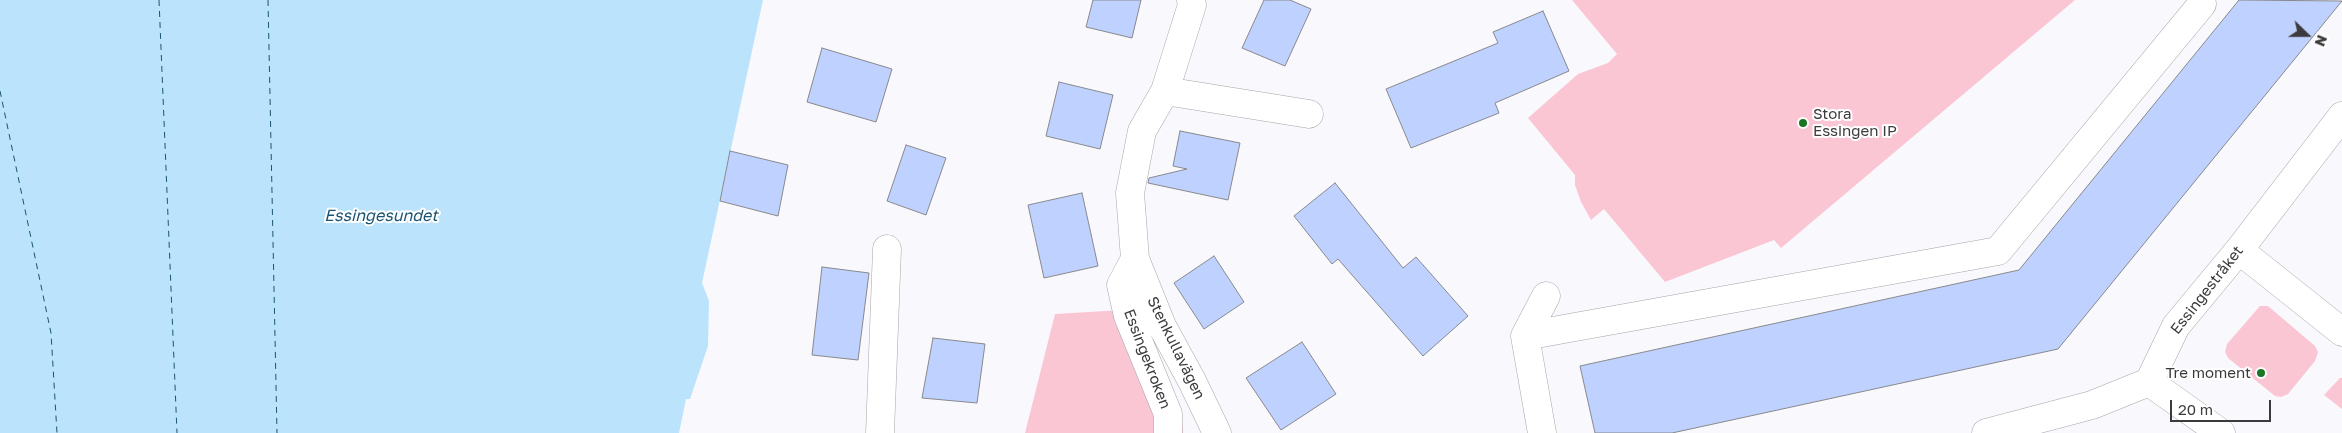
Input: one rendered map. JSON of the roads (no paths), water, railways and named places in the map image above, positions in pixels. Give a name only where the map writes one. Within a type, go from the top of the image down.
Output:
[{"type":"street","name":"Stenkullavägen","points":[[1193,2],[1165,91],[1142,131],[1130,193],[1136,258],[1162,326],[1192,381],[1216,433]]},
{"type":"street","points":[[1526,336],[1998,251],[2202,4]]},
{"type":"street","points":[[1165,91],[1309,114]]},
{"type":"street","name":"Essingestråket","points":[[2149,382],[2176,326],[2239,250],[2342,116]]},
{"type":"street","points":[[880,433],[888,249]]},
{"type":"street","points":[[2239,250],[2342,332]]},
{"type":"street","name":"Essingekroken","points":[[1136,258],[1121,284],[1128,316],[1168,414],[1168,433]]},
{"type":"street","points":[[1542,433],[1526,336],[1546,296]]},
{"type":"street","points":[[1986,433],[2092,405],[2149,382],[2220,433]]},
{"type":"water","name":"Essingesundet","points":[[0,0],[763,0],[702,283],[709,301],[708,346],[690,399],[686,399],[679,433],[0,433]]},
{"type":"place","name":"Stora Essingen IP","points":[[1803,123]]},
{"type":"place","name":"Tre moment","points":[[2261,373]]}]
